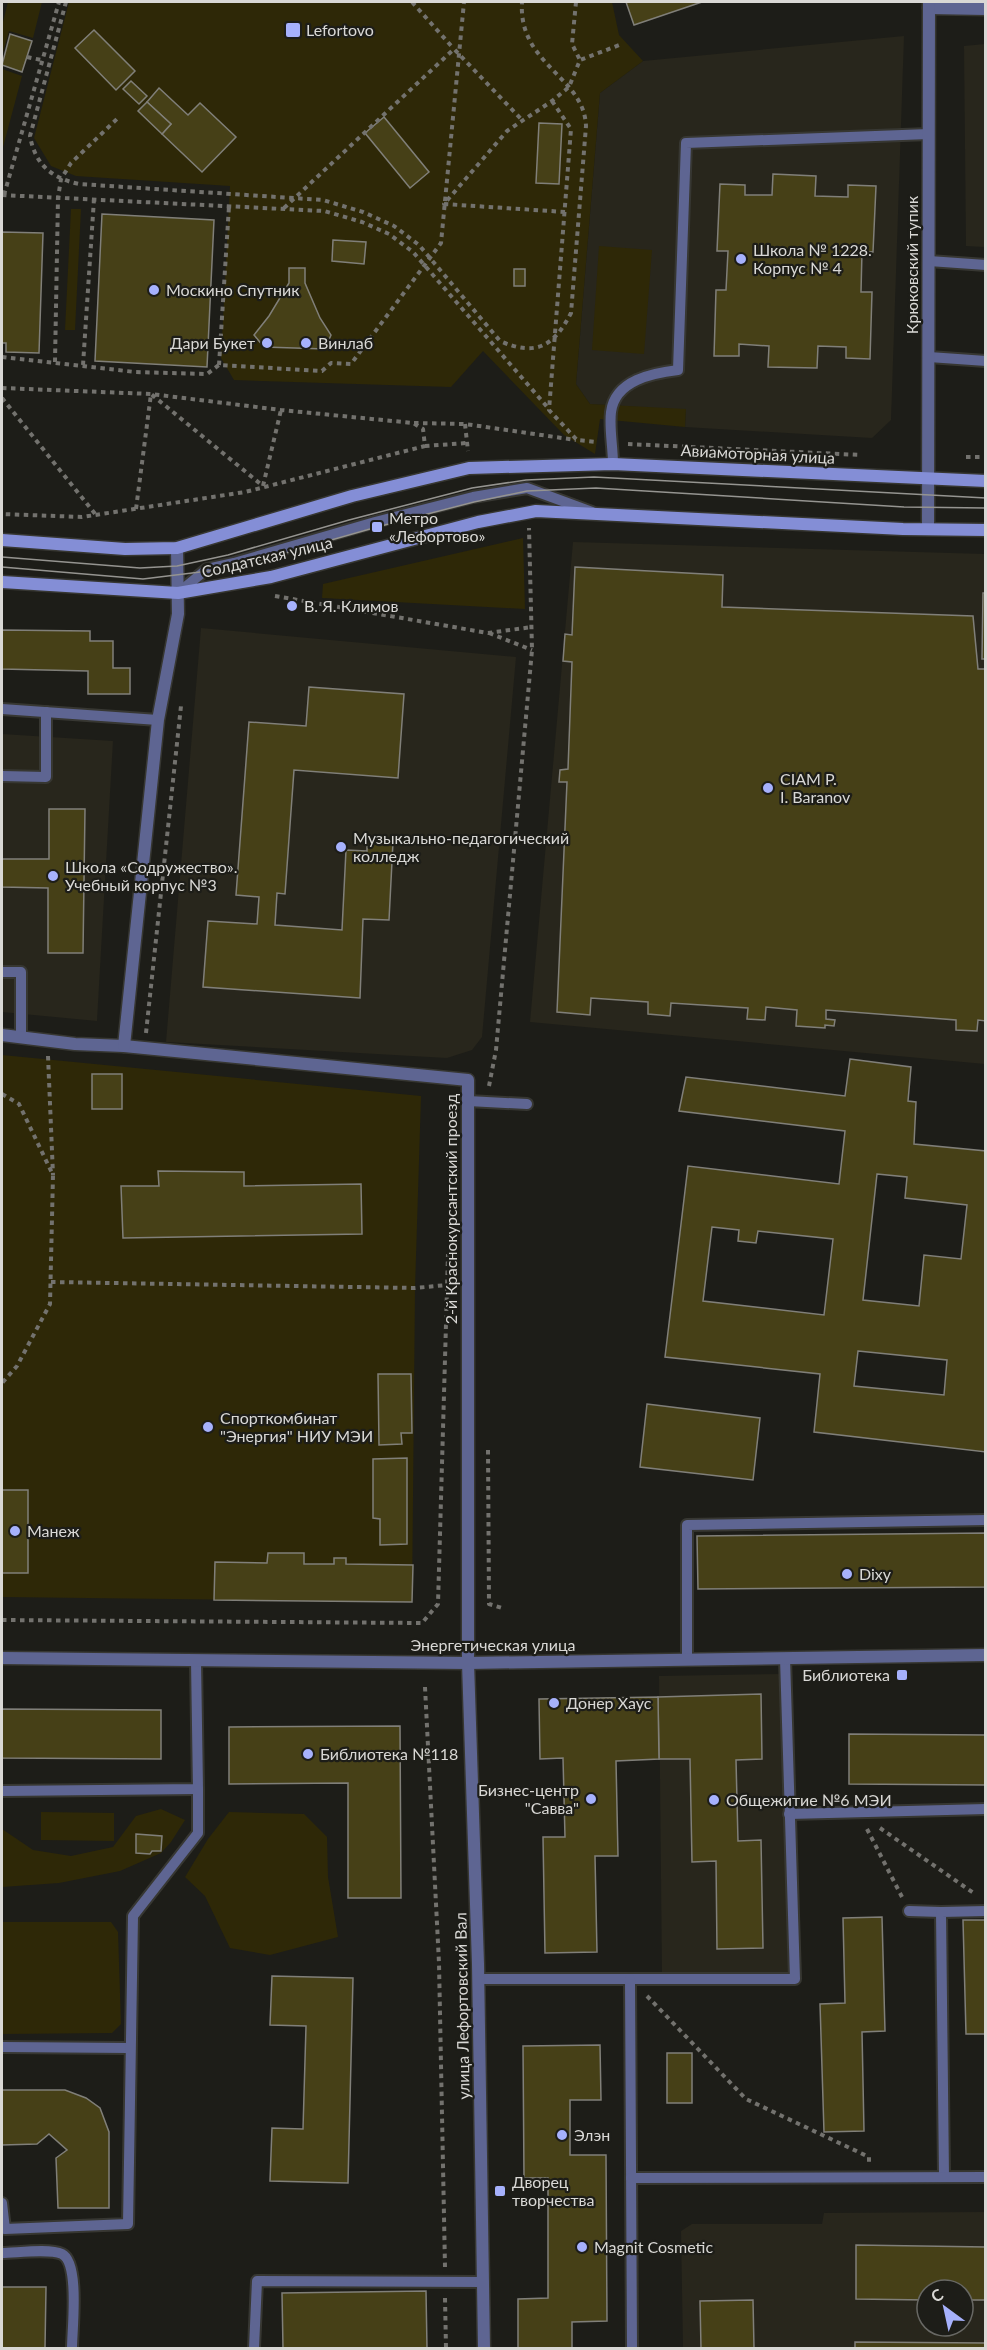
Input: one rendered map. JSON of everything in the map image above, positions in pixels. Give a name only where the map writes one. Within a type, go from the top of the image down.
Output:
[{"type":"main road","name":"Авиамоторная улица","points":[[529,465],[613,464],[986,481]]},
{"type":"main road","name":"Солдатская улица","points":[[2,540],[125,549],[177,548],[352,496],[469,468],[529,465]]},
{"type":"main road","name":"Солдатская улица","points":[[2,582],[178,593],[271,577],[478,522],[536,511],[598,514]]},
{"type":"main road","points":[[598,514],[986,530]]},
{"type":"street","points":[[929,4],[986,9]]},
{"type":"street","name":"Крюковский тупик","points":[[928,529],[929,4]]},
{"type":"street","points":[[124,1046],[158,720],[178,614],[177,548]]},
{"type":"street","name":"2-й Краснокурсантский проезд","points":[[2,1035],[75,1044],[124,1046],[468,1080],[468,1663]]},
{"type":"street","name":"Энергетическая улица","points":[[2,1658],[468,1663],[986,1655]]},
{"type":"street","name":"улица Лефортовский Вал","points":[[468,1663],[479,1979],[484,2349]]},
{"type":"lane","points":[[613,464],[611,412],[618,395],[631,383],[649,374],[678,370],[686,143],[929,134]]},
{"type":"lane","points":[[929,261],[986,265]]},
{"type":"lane","points":[[929,357],[986,361]]},
{"type":"lane","points":[[178,593],[207,569],[473,496],[527,488],[598,514]]},
{"type":"lane","points":[[2,709],[158,720]]},
{"type":"lane","points":[[2,776],[46,777],[46,712]]},
{"type":"lane","points":[[2,972],[21,972],[21,1037]]},
{"type":"lane","points":[[468,1101],[527,1104]]},
{"type":"lane","points":[[687,1660],[687,1525],[986,1520]]},
{"type":"lane","points":[[479,1979],[795,1979],[785,1659]]},
{"type":"lane","points":[[2,2203],[5,2229],[128,2224],[129,2048],[133,1916],[198,1833],[196,1661]]},
{"type":"lane","points":[[2,1791],[198,1789]]},
{"type":"lane","points":[[789,1814],[986,1809]]},
{"type":"lane","points":[[909,1911],[986,1911]]},
{"type":"lane","points":[[941,1912],[944,2176]]},
{"type":"lane","points":[[630,1979],[632,2349]]},
{"type":"lane","points":[[2,2047],[129,2048]]},
{"type":"lane","points":[[631,2178],[986,2177]]},
{"type":"lane","points":[[2,2253],[54,2252],[64,2255],[71,2264],[74,2281],[72,2349]]},
{"type":"lane","points":[[254,2349],[257,2281],[483,2282]]},
{"type":"path","points":[[59,2],[3,195],[324,211],[362,222],[389,234],[413,252],[549,410]]},
{"type":"path","points":[[66,2],[30,136],[33,151],[41,164],[61,179],[79,184],[323,200],[363,212],[394,226],[419,245],[500,340],[515,347],[533,348],[551,342],[563,329],[572,313],[586,126],[585,114],[580,101],[529,42],[524,26],[522,2]]},
{"type":"path","points":[[412,2],[523,121]]},
{"type":"path","points":[[2,357],[135,372],[207,374],[219,365],[322,371],[331,363],[351,364],[441,243],[456,50],[464,2]]},
{"type":"path","points":[[576,2],[572,44],[580,60]]},
{"type":"path","points":[[444,204],[507,132],[568,87],[580,60],[622,44]]},
{"type":"path","points":[[284,209],[456,50]]},
{"type":"path","points":[[27,57],[41,60]]},
{"type":"path","points":[[55,362],[58,198],[61,179],[70,163],[119,117]]},
{"type":"path","points":[[83,365],[94,199]]},
{"type":"path","points":[[444,204],[565,212]]},
{"type":"path","points":[[219,365],[229,206]]},
{"type":"path","points":[[15,352],[15,359]]},
{"type":"path","points":[[2,388],[151,394],[413,423],[465,424],[577,440]]},
{"type":"path","points":[[151,394],[263,486]]},
{"type":"path","points":[[136,509],[151,394]]},
{"type":"path","points":[[2,398],[96,515]]},
{"type":"path","points":[[263,486],[281,410]]},
{"type":"path","points":[[413,423],[423,429],[426,446]]},
{"type":"path","points":[[465,424],[469,458]]},
{"type":"path","points":[[2,514],[82,517],[136,509],[245,492],[426,446],[467,443]]},
{"type":"path","points":[[966,457],[983,457]]},
{"type":"path","points":[[487,1101],[496,1050],[532,650],[529,525]]},
{"type":"path","points":[[274,595],[488,633],[532,650]]},
{"type":"path","points":[[488,633],[532,627]]},
{"type":"path","points":[[145,1048],[182,694]]},
{"type":"path","points":[[2,1383],[17,1366],[50,1304],[53,1175],[47,1049]]},
{"type":"path","points":[[2,1094],[19,1104],[53,1175]]},
{"type":"path","points":[[2,1620],[422,1623],[438,1604],[448,1250]]},
{"type":"path","points":[[51,1282],[415,1288],[447,1285]]},
{"type":"path","points":[[488,1448],[489,1604],[502,1608]]},
{"type":"path","points":[[425,1687],[439,1964],[446,2349]]},
{"type":"path","points":[[859,1814],[976,1895]]},
{"type":"path","points":[[859,1814],[909,1911]]},
{"type":"path","points":[[630,1979],[746,2099],[868,2157],[869,2178]]},
{"type":"shaded area","points":[[8,2],[42,2],[33,38],[9,31],[2,56],[2,26]]},
{"type":"shaded area","points":[[69,2],[612,2],[619,35],[643,61],[600,93],[576,384],[590,404],[686,409],[685,427],[600,419],[595,454],[564,435],[483,351],[451,387],[234,380],[221,358],[230,186],[76,176],[51,166],[34,138]]},
{"type":"shaded area","name":"Школа № 1228. Корпус № 4","points":[[904,36],[891,420],[872,438],[685,427],[686,410],[590,404],[576,384],[600,93],[643,61]]},
{"type":"shaded area","points":[[985,44],[985,247],[966,246],[964,46]]},
{"type":"shaded area","points":[[2,69],[22,76],[2,151]]},
{"type":"shaded area","points":[[71,209],[81,209],[75,330],[65,330]]},
{"type":"shaded area","points":[[599,246],[652,250],[644,354],[592,350]]},
{"type":"shaded area","points":[[523,538],[525,609],[322,598],[323,584]]},
{"type":"shaded area","name":"CIAM P. I. Baranov","points":[[573,542],[985,554],[985,1064],[530,1022]]},
{"type":"shaded area","name":"Музыкально-педагогический колледж","points":[[201,628],[516,657],[482,1037],[472,1050],[447,1058],[166,1042]]},
{"type":"shaded area","name":"Школа «Содружество». Учебный корпус №3","points":[[2,734],[113,741],[97,1021],[2,1012]]},
{"type":"shaded area","name":"Спорткомбинат \"Энергия\" НИУ МЭИ","points":[[2,1055],[421,1096],[415,1288],[412,1602],[2,1597]]},
{"type":"shaded area","points":[[782,1674],[792,1978],[662,1975],[659,1676]]},
{"type":"shaded area","points":[[161,1809],[185,1820],[161,1853],[120,1871],[59,1883],[2,1887],[2,1829],[33,1850],[71,1856],[113,1847],[136,1816]]},
{"type":"shaded area","points":[[41,1812],[114,1813],[114,1841],[41,1840]]},
{"type":"shaded area","points":[[229,1812],[304,1814],[327,1837],[328,1877],[338,1937],[270,1955],[230,1948],[205,1896],[185,1877],[208,1839]]},
{"type":"shaded area","points":[[3,1922],[111,1922],[118,1932],[121,2024],[112,2033],[2,2034]]},
{"type":"shaded area","points":[[985,2212],[985,2348],[683,2348],[681,2231],[692,2224],[822,2224],[824,2213]]},
{"type":"building","points":[[626,2],[702,2],[634,25]]},
{"type":"building","points":[[94,30],[135,71],[116,90],[75,48]]},
{"type":"building","points":[[10,34],[32,41],[22,72],[2,65]]},
{"type":"building","points":[[131,81],[147,96],[139,104],[123,89]]},
{"type":"building","points":[[159,88],[188,115],[200,103],[236,137],[202,172],[162,134],[171,124],[147,102]]},
{"type":"building","points":[[147,102],[171,124],[162,134],[138,111]]},
{"type":"building","points":[[384,117],[429,172],[410,188],[365,133]]},
{"type":"building","points":[[539,123],[562,124],[559,184],[536,183]]},
{"type":"building","points":[[773,174],[816,176],[815,196],[848,197],[848,185],[876,186],[873,252],[862,251],[861,292],[872,292],[870,359],[846,358],[846,347],[818,346],[817,368],[768,367],[769,346],[739,344],[739,356],[714,356],[716,290],[726,290],[728,251],[717,251],[720,184],[745,185],[745,195],[772,195]]},
{"type":"building","name":"Москино Спутник","points":[[102,214],[214,220],[207,367],[95,361]]},
{"type":"building","points":[[2,232],[43,233],[39,353],[6,352],[6,343],[2,343]]},
{"type":"building","points":[[333,240],[366,242],[364,264],[332,261]]},
{"type":"building","points":[[289,268],[305,268],[305,283],[320,318],[331,335],[325,349],[264,347],[254,335],[269,316],[289,283]]},
{"type":"building","points":[[514,269],[525,269],[525,286],[514,286]]},
{"type":"building","name":"CIAM P. I. Baranov","points":[[575,567],[723,575],[722,607],[973,616],[978,669],[986,669],[986,1021],[978,1020],[977,1031],[956,1030],[956,1020],[826,1010],[826,1019],[835,1020],[834,1026],[825,1025],[825,1028],[796,1026],[797,1010],[766,1007],[765,1020],[747,1019],[748,1008],[671,1003],[670,1016],[648,1014],[648,1002],[591,998],[590,1015],[557,1012],[567,782],[559,782],[560,770],[568,769],[572,662],[563,661],[565,634],[572,635]]},
{"type":"building","points":[[983,593],[986,593],[986,659],[982,659]]},
{"type":"building","points":[[2,630],[90,631],[90,641],[113,641],[113,668],[130,668],[130,694],[88,694],[88,671],[2,669]]},
{"type":"building","points":[[309,687],[404,694],[398,778],[294,770],[285,894],[277,893],[275,925],[342,930],[346,850],[367,851],[367,841],[393,842],[389,920],[363,919],[360,998],[203,987],[208,921],[257,924],[259,897],[236,895],[249,722],[306,726]]},
{"type":"building","points":[[49,809],[85,809],[83,953],[48,953],[48,888],[2,887],[2,859],[49,859]]},
{"type":"building","points":[[850,1059],[911,1067],[908,1101],[916,1102],[914,1144],[986,1151],[986,1452],[814,1432],[820,1374],[665,1357],[688,1166],[839,1184],[845,1131],[679,1111],[686,1077],[845,1096]],"holes":[[[877,1174],[907,1177],[905,1198],[967,1205],[961,1259],[924,1255],[919,1306],[863,1300]],[[712,1227],[739,1230],[738,1241],[756,1243],[758,1231],[833,1239],[824,1315],[703,1301]],[[858,1351],[947,1360],[944,1395],[854,1386]]]},
{"type":"building","points":[[92,1074],[122,1074],[122,1109],[92,1109]]},
{"type":"building","points":[[158,1171],[244,1172],[244,1186],[361,1184],[362,1234],[123,1238],[121,1186],[159,1186]]},
{"type":"building","points":[[378,1374],[411,1374],[412,1433],[401,1433],[402,1444],[379,1445]]},
{"type":"building","points":[[647,1404],[760,1418],[753,1480],[640,1467]]},
{"type":"building","points":[[407,1458],[407,1544],[380,1545],[380,1519],[373,1518],[373,1459]]},
{"type":"building","name":"Манеж","points":[[2,1490],[28,1490],[28,1573],[2,1573]]},
{"type":"building","points":[[986,1533],[986,1587],[698,1589],[697,1536]]},
{"type":"building","points":[[268,1553],[304,1553],[304,1564],[334,1564],[334,1558],[346,1558],[346,1564],[413,1565],[412,1602],[214,1600],[215,1562],[267,1563]]},
{"type":"building","name":"Общежитие №6 МЭИ","points":[[761,1694],[762,1759],[736,1760],[738,1841],[761,1840],[763,1948],[717,1949],[716,1861],[692,1862],[690,1759],[659,1759],[658,1697]]},
{"type":"building","name":"Бизнес-центр \"Савва\"","points":[[658,1697],[659,1759],[616,1761],[618,1856],[595,1856],[597,1952],[545,1953],[543,1837],[565,1837],[563,1758],[540,1759],[539,1699]]},
{"type":"building","points":[[2,1709],[161,1710],[161,1759],[2,1758]]},
{"type":"building","points":[[400,1726],[401,1898],[348,1898],[348,1783],[229,1784],[229,1727]]},
{"type":"building","points":[[849,1734],[986,1735],[986,1785],[849,1784]]},
{"type":"building","points":[[136,1834],[162,1836],[161,1851],[152,1851],[150,1854],[136,1853]]},
{"type":"building","points":[[882,1917],[885,2031],[862,2032],[864,2131],[824,2132],[820,2004],[845,2003],[843,1918]]},
{"type":"building","points":[[963,1920],[986,1920],[986,2034],[966,2034]]},
{"type":"building","points":[[272,1976],[353,1978],[348,2183],[270,2181],[272,2128],[303,2129],[306,2026],[270,2025]]},
{"type":"building","points":[[600,2045],[601,2100],[570,2100],[570,2155],[606,2155],[607,2321],[572,2322],[572,2348],[518,2348],[518,2299],[548,2298],[548,2178],[524,2178],[523,2046]]},
{"type":"building","points":[[667,2053],[692,2053],[692,2103],[667,2103]]},
{"type":"building","points":[[2,2090],[65,2090],[86,2098],[100,2108],[109,2132],[109,2208],[58,2208],[56,2158],[67,2150],[49,2134],[37,2144],[2,2145]]},
{"type":"building","points":[[856,2245],[986,2247],[986,2300],[975,2300],[975,2278],[915,2278],[915,2300],[856,2299]]},
{"type":"building","points":[[2,2287],[46,2287],[45,2348],[2,2348]]},
{"type":"building","points":[[426,2291],[427,2348],[283,2348],[282,2293]]},
{"type":"building","points":[[753,2300],[754,2348],[701,2348],[700,2301]]},
{"type":"building","points":[[855,2342],[985,2343],[985,2348],[855,2348]]},
{"type":"tram line","points":[[2,557],[140,568],[177,566],[228,555],[472,488],[526,480],[594,477],[986,498]]},
{"type":"tram line","points":[[2,567],[143,579],[233,568],[377,527],[527,491],[596,488],[904,507],[986,508]]},
{"type":"place","name":"Lefortovo","points":[[293,30]]},
{"type":"place","name":"Школа № 1228. Корпус № 4","points":[[741,259]]},
{"type":"place","name":"Москино Спутник","points":[[154,290]]},
{"type":"place","name":"Дари Букет","points":[[267,343]]},
{"type":"place","name":"Винлаб","points":[[306,343]]},
{"type":"place","name":"Метро «Лефортово»","points":[[377,527]]},
{"type":"place","name":"В. Я. Климов","points":[[292,606]]},
{"type":"place","name":"CIAM P. I. Baranov","points":[[768,788]]},
{"type":"place","name":"Музыкально-педагогический колледж","points":[[341,847]]},
{"type":"place","name":"Школа «Содружество». Учебный корпус №3","points":[[53,876]]},
{"type":"place","name":"Спорткомбинат \"Энергия\" НИУ МЭИ","points":[[208,1427]]},
{"type":"place","name":"Манеж","points":[[15,1531]]},
{"type":"place","name":"Dixy","points":[[847,1574]]},
{"type":"place","name":"Библиотека","points":[[902,1675]]},
{"type":"place","name":"Донер Хаус","points":[[554,1703]]},
{"type":"place","name":"Библиотека №118","points":[[308,1754]]},
{"type":"place","name":"Бизнес-центр \"Савва\"","points":[[591,1799]]},
{"type":"place","name":"Общежитие №6 МЭИ","points":[[714,1800]]},
{"type":"place","name":"Элэн","points":[[562,2135]]},
{"type":"place","name":"Дворец творчества","points":[[500,2191]]},
{"type":"place","name":"Magnit Cosmetic","points":[[582,2247]]}]
